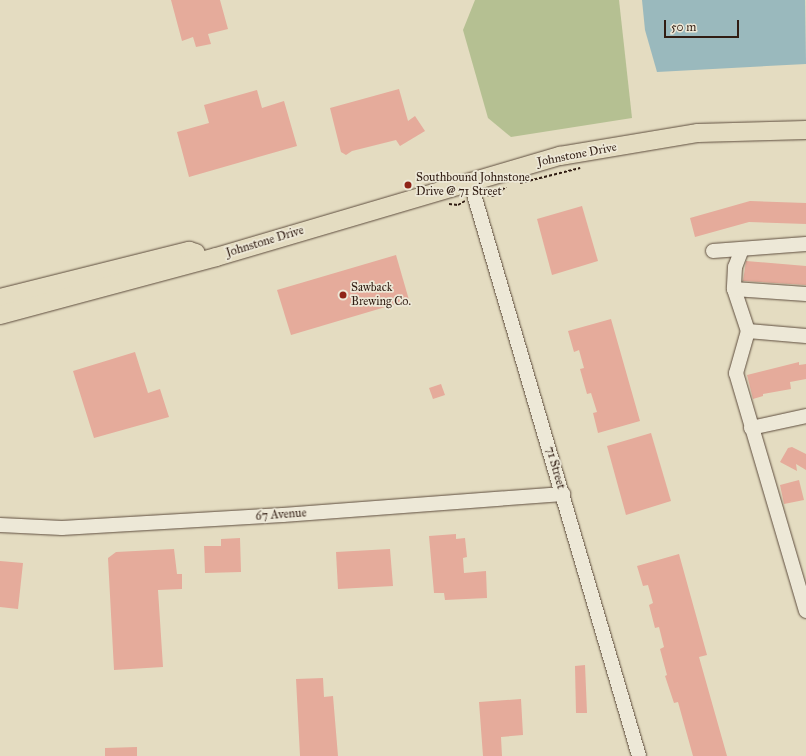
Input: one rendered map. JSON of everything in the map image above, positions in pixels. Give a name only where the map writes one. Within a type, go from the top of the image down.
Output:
[{"type":"main road","name":"Johnstone Drive","points":[[0,315],[216,257],[470,181],[560,156],[698,133],[806,130]]},
{"type":"main road","name":"Johnstone Drive","points":[[0,298],[189,251],[216,257]]},
{"type":"street","name":"71 Street","points":[[470,181],[639,756]]},
{"type":"street","points":[[713,251],[806,244]]},
{"type":"street","points":[[742,249],[735,267],[734,289],[748,331],[736,373],[751,428],[801,573],[806,611]]},
{"type":"street","points":[[734,289],[806,294]]},
{"type":"street","points":[[748,331],[806,336]]},
{"type":"street","points":[[751,428],[806,416]]},
{"type":"street","name":"67 Avenue","points":[[0,525],[62,528],[290,515],[562,494]]},
{"type":"path","points":[[490,194],[494,196],[506,187],[582,167]]},
{"type":"green space","points":[[475,0],[619,0],[632,118],[511,137],[488,118],[463,30]]},
{"type":"water","points":[[642,0],[805,0],[806,64],[657,72],[645,30]]},
{"type":"building","points":[[171,0],[220,0],[228,29],[208,34],[211,44],[196,47],[193,37],[182,41]]},
{"type":"building","points":[[399,89],[408,121],[415,116],[425,131],[400,146],[396,140],[352,151],[346,155],[341,152],[330,108]]},
{"type":"building","points":[[257,90],[262,108],[284,101],[297,146],[189,177],[177,132],[209,123],[204,105]]},
{"type":"building","points":[[750,201],[806,203],[806,224],[749,222],[695,237],[690,218]]},
{"type":"building","points":[[582,206],[598,261],[552,275],[537,219]]},
{"type":"building","name":"Sawback Brewing Co.","points":[[396,255],[409,300],[291,335],[277,290]]},
{"type":"building","points":[[746,261],[806,266],[806,285],[743,281]]},
{"type":"building","points":[[611,319],[640,421],[598,433],[593,413],[597,412],[591,393],[587,394],[580,369],[584,368],[579,350],[574,352],[568,331]]},
{"type":"building","points":[[135,352],[148,393],[160,389],[169,417],[94,438],[73,371]]},
{"type":"building","points":[[799,362],[799,365],[806,364],[806,379],[790,382],[791,389],[763,394],[763,396],[753,399],[747,375]]},
{"type":"building","points":[[441,384],[445,395],[433,399],[429,388]]},
{"type":"building","points":[[651,433],[671,501],[626,515],[607,446]]},
{"type":"building","points":[[792,447],[806,454],[806,470],[796,464],[797,471],[780,462],[788,448]]},
{"type":"building","points":[[799,480],[804,500],[784,504],[780,485]]},
{"type":"building","points":[[456,534],[456,539],[465,538],[467,557],[463,558],[464,573],[486,571],[487,598],[445,600],[444,593],[434,593],[429,536]]},
{"type":"building","points":[[240,538],[241,572],[205,573],[204,546],[221,546],[221,539]]},
{"type":"building","points":[[174,549],[177,574],[182,574],[182,589],[158,590],[163,667],[114,670],[108,558],[116,552]]},
{"type":"building","points":[[390,549],[393,586],[338,589],[336,552]]},
{"type":"building","points":[[679,554],[707,655],[699,657],[727,756],[693,756],[678,702],[674,703],[665,676],[667,675],[660,649],[664,647],[659,627],[655,628],[649,605],[653,603],[648,585],[643,586],[637,566]]},
{"type":"building","points":[[0,561],[23,563],[18,609],[0,607]]},
{"type":"building","points":[[585,665],[587,713],[576,713],[575,666]]},
{"type":"building","points":[[323,678],[324,697],[333,696],[338,756],[300,756],[296,679]]},
{"type":"building","points":[[521,699],[523,735],[501,737],[502,756],[483,756],[479,702]]},
{"type":"building","points":[[137,747],[137,756],[105,756],[105,748]]},
{"type":"place","name":"Southbound Johnstone Drive @ 71 Street","points":[[408,185]]},
{"type":"place","name":"Sawback Brewing Co.","points":[[343,295]]}]
